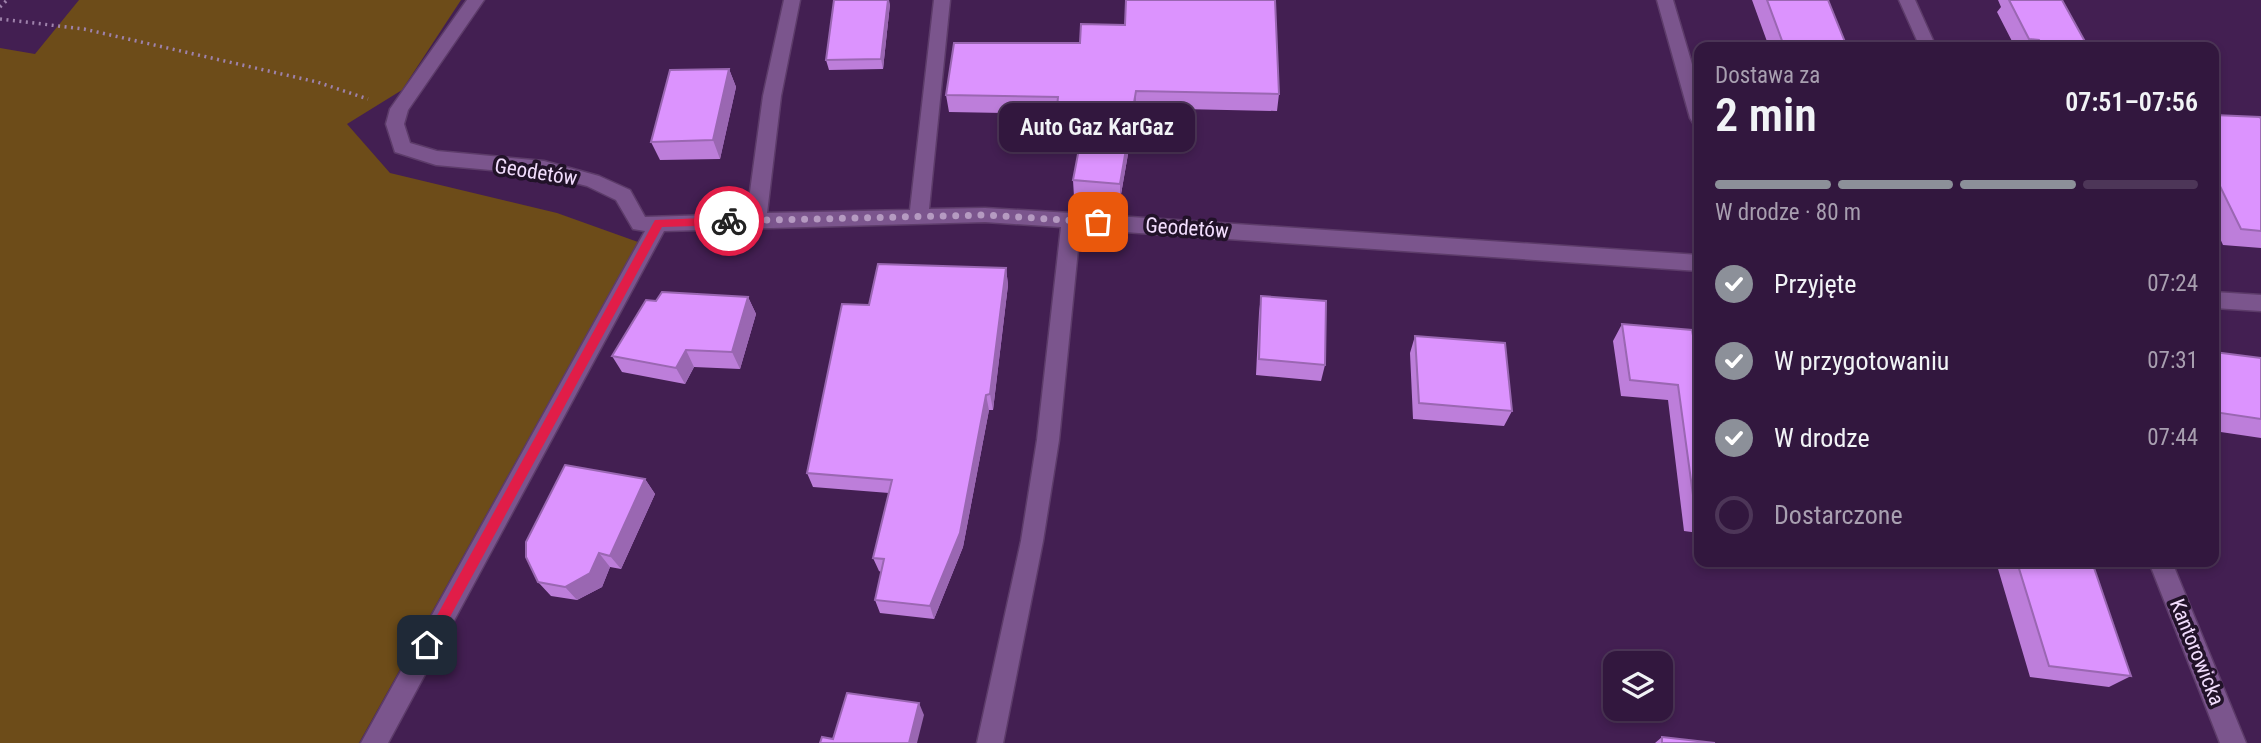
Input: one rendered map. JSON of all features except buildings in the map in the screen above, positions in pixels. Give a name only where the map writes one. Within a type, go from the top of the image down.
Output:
[{"type":"street","points":[[399,109],[477,0]]},
{"type":"street","points":[[756,221],[772,96],[792,0]]},
{"type":"street","points":[[919,216],[942,0]]},
{"type":"street","points":[[1665,0],[1694,101]]},
{"type":"street","points":[[1907,0],[1926,42]]},
{"type":"street","name":"Geodetów","points":[[399,109],[395,124],[402,147],[436,158],[544,169],[592,181],[623,195],[640,224],[985,215],[1694,263]]},
{"type":"street","points":[[990,743],[1036,516],[1048,440],[1071,220]]},
{"type":"street","points":[[374,743],[659,223]]},
{"type":"street","points":[[2219,300],[2261,303]]},
{"type":"street","name":"Kantorowicka","points":[[2163,567],[2232,743]]},
{"type":"path","points":[[0,6],[7,0]]},
{"type":"path","points":[[0,19],[83,29],[135,40],[317,82],[399,109]]},
{"type":"shaded area","points":[[79,0],[461,0],[402,90],[347,124],[390,173],[557,213],[638,242],[359,743],[0,743],[0,48],[35,54]]},
{"type":"way so far","points":[[729,221],[985,215],[1098,222]]},
{"type":"place","name":"Auto Gaz KarGaz","points":[[1098,222]]},
{"type":"route","points":[[427,645],[659,223],[729,221]]}]
